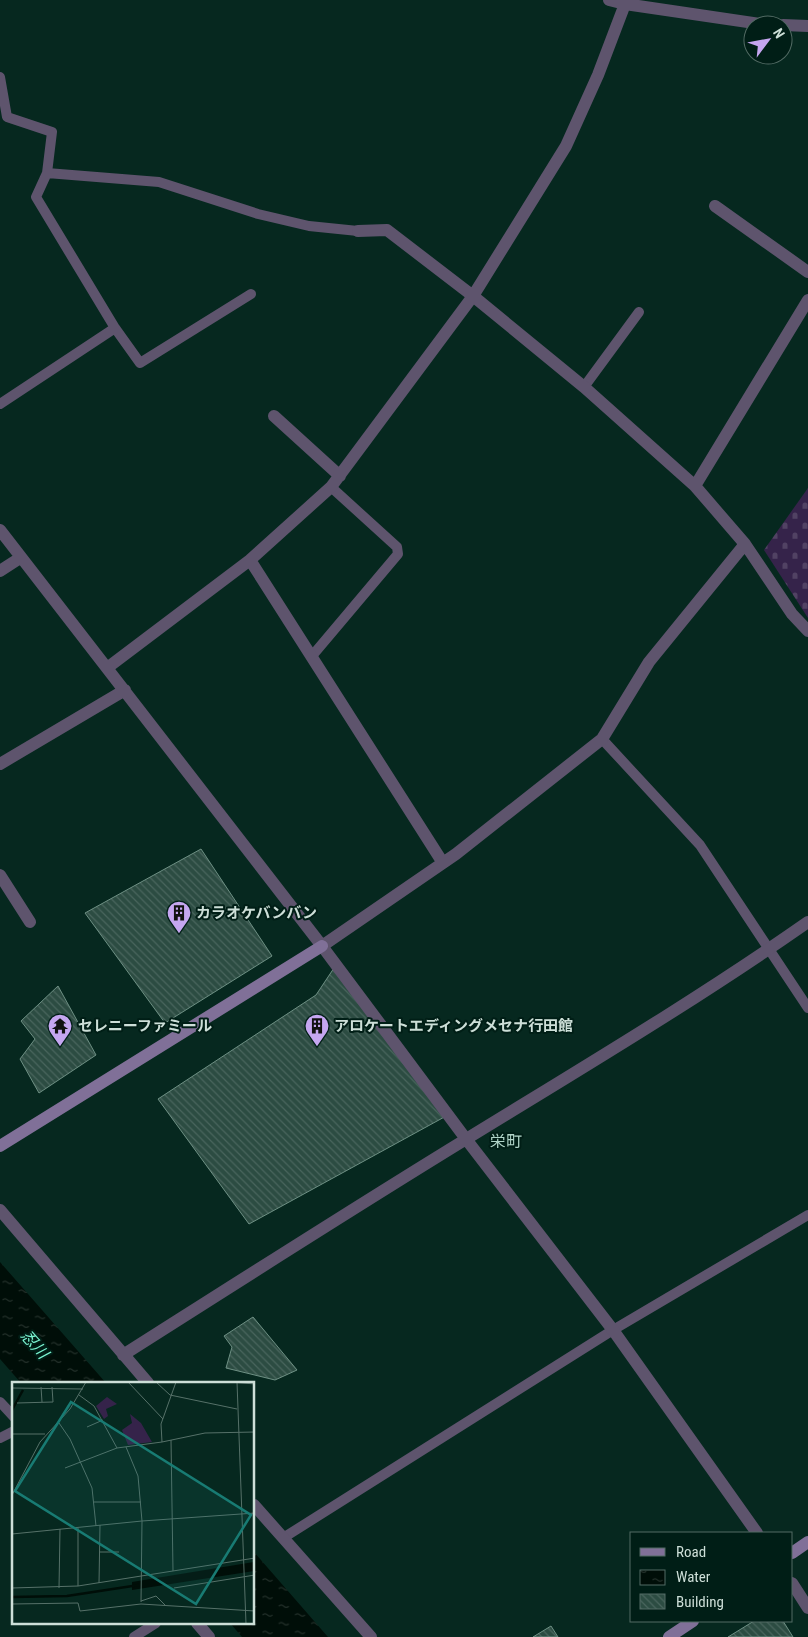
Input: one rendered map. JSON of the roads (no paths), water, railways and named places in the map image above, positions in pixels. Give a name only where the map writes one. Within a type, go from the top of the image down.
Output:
[{"type":"street","points":[[609,0],[743,21]]},
{"type":"street","points":[[107,668],[250,560],[331,487],[340,476],[473,296],[566,146],[598,75],[625,4]]},
{"type":"street","points":[[793,25],[808,26]]},
{"type":"street","points":[[715,206],[808,272]]},
{"type":"street","points":[[358,231],[387,230],[473,296],[584,387],[695,486],[745,544],[792,614],[808,631]]},
{"type":"street","points":[[695,486],[808,300]]},
{"type":"street","points":[[274,416],[340,476]]},
{"type":"street","points":[[0,530],[322,946],[466,1139],[613,1330],[757,1532]]},
{"type":"street","points":[[0,1146],[322,946],[444,863],[602,739],[649,662],[745,544]]},
{"type":"street","points":[[0,571],[20,558]]},
{"type":"street","points":[[250,560],[444,863]]},
{"type":"street","points":[[0,764],[125,690]]},
{"type":"street","points":[[0,875],[30,922]]},
{"type":"street","points":[[123,1355],[611,1050],[770,949],[808,922]]},
{"type":"street","points":[[0,1210],[147,1382]]},
{"type":"street","points":[[255,1506],[371,1637]]},
{"type":"street","points":[[793,1552],[808,1542]]},
{"type":"street","points":[[793,1585],[808,1608]]},
{"type":"street","points":[[670,1637],[692,1622]]},
{"type":"street","points":[[198,1624],[209,1637]]},
{"type":"lane","points":[[0,76],[7,117],[52,132],[47,173],[36,197],[115,328],[140,363],[251,294]]},
{"type":"lane","points":[[47,173],[159,182],[258,214],[309,226],[358,231]]},
{"type":"lane","points":[[584,387],[639,312]]},
{"type":"lane","points":[[0,404],[115,328]]},
{"type":"lane","points":[[312,656],[398,554],[397,547],[331,487]]},
{"type":"lane","points":[[602,739],[700,845],[808,1008]]},
{"type":"lane","points":[[282,1538],[613,1330],[808,1215]]},
{"type":"lane","points":[[0,1402],[12,1415]]},
{"type":"lane","points":[[0,1438],[12,1432]]},
{"type":"lane","points":[[134,1637],[154,1624]]},
{"type":"water","name":"忍川","points":[[0,1262],[105,1382],[20,1382],[0,1359]]},
{"type":"water","points":[[255,1553],[328,1637],[242,1637],[231,1624],[255,1624]]},
{"type":"place","name":"カラオケバンバン","points":[[179,934]]},
{"type":"place","name":"セレニーファミール","points":[[60,1047]]},
{"type":"place","name":"アロケートエディングメセナ行田館","points":[[317,1047]]},
{"type":"district","name":"栄町","points":[[506,1141]]}]
